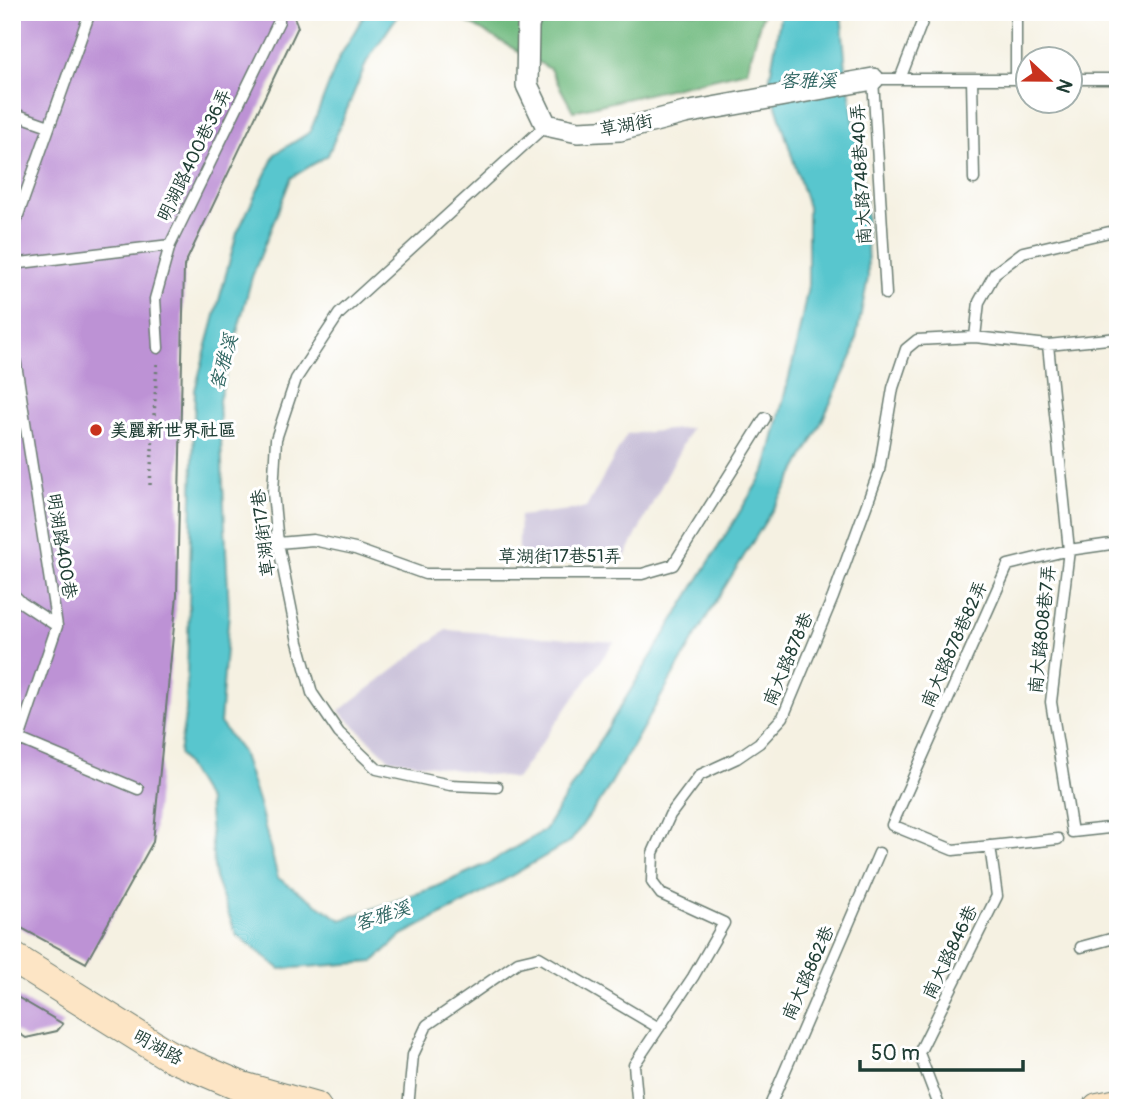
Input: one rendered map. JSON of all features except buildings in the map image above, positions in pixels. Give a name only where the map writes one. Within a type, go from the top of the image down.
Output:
[{"type":"main road","name":"明湖路","points":[[12,957],[168,1055],[242,1087],[316,1108]]},
{"type":"main road","points":[[1098,1108],[1118,1104]]},
{"type":"street","points":[[533,12],[528,26],[527,85],[546,125]]},
{"type":"street","name":"草湖街","points":[[546,125],[578,132],[620,130],[739,102],[873,79]]},
{"type":"lane","points":[[12,232],[90,12]]},
{"type":"lane","name":"明湖路400巷36弄","points":[[12,264],[170,245],[279,21],[278,12]]},
{"type":"lane","points":[[900,79],[926,12]]},
{"type":"lane","points":[[1016,12],[1016,46]]},
{"type":"lane","name":"南大路748巷40弄","points":[[886,294],[873,79],[1014,79]]},
{"type":"lane","points":[[972,79],[974,179]]},
{"type":"lane","points":[[1084,79],[1118,79]]},
{"type":"lane","points":[[12,113],[49,126]]},
{"type":"lane","name":"草湖街17巷","points":[[498,787],[450,785],[377,769],[339,733],[312,693],[298,642],[278,543],[273,494],[276,439],[296,379],[339,314],[546,125]]},
{"type":"lane","points":[[975,337],[979,302],[995,273],[1013,259],[1023,252],[1118,230]]},
{"type":"lane","points":[[158,348],[155,299],[170,245]]},
{"type":"lane","name":"南大路878巷","points":[[638,1108],[634,1065],[693,977],[724,923],[661,894],[652,882],[653,853],[670,815],[700,775],[748,751],[783,717],[833,597],[879,471],[893,388],[906,349],[917,340],[975,337],[1048,345],[1118,338]]},
{"type":"lane","name":"明湖路400巷","points":[[12,339],[57,626],[19,739],[12,752]]},
{"type":"lane","points":[[1048,345],[1069,550],[1118,543]]},
{"type":"lane","name":"草湖街17巷51弄","points":[[278,543],[313,540],[355,549],[425,574],[642,573],[673,565],[765,418]]},
{"type":"lane","name":"南大路808巷7弄","points":[[1069,550],[1051,702],[1072,832],[1118,827]]},
{"type":"lane","name":"南大路878巷82弄","points":[[1058,839],[953,850],[892,825],[1008,565],[1069,550]]},
{"type":"lane","points":[[12,593],[22,603],[57,626]]},
{"type":"lane","points":[[19,739],[138,789]]},
{"type":"lane","name":"南大路846巷","points":[[940,1108],[919,1054],[997,896],[990,846]]},
{"type":"lane","name":"南大路862巷","points":[[769,1108],[879,853]]},
{"type":"lane","points":[[1081,947],[1118,937]]},
{"type":"lane","points":[[408,1108],[413,1055],[427,1024],[518,962],[539,957],[659,1028]]},
{"type":"path","points":[[150,485],[158,348]]},
{"type":"shaded area","points":[[691,428],[624,559],[518,563],[520,516],[586,508],[627,434]]},
{"type":"shaded area","points":[[446,630],[614,642],[516,779],[389,759],[339,711]]},
{"type":"green space","points":[[449,12],[763,12],[747,71],[573,111],[550,69]]},
{"type":"water","name":"客雅溪","points":[[366,12],[400,12],[367,61],[328,155],[291,178],[252,277],[219,400],[229,611],[220,723],[242,752],[278,878],[341,920],[433,888],[489,863],[545,830],[766,469],[795,353],[808,286],[808,207],[769,83],[781,12],[841,12],[846,69],[866,199],[868,278],[853,354],[817,432],[606,792],[571,841],[470,900],[402,935],[373,962],[280,969],[236,934],[215,878],[208,801],[179,753],[186,711],[195,390],[237,233],[275,154],[310,132],[339,58]]},
{"type":"place","name":"美麗新世界社區","points":[[96,430]]}]
